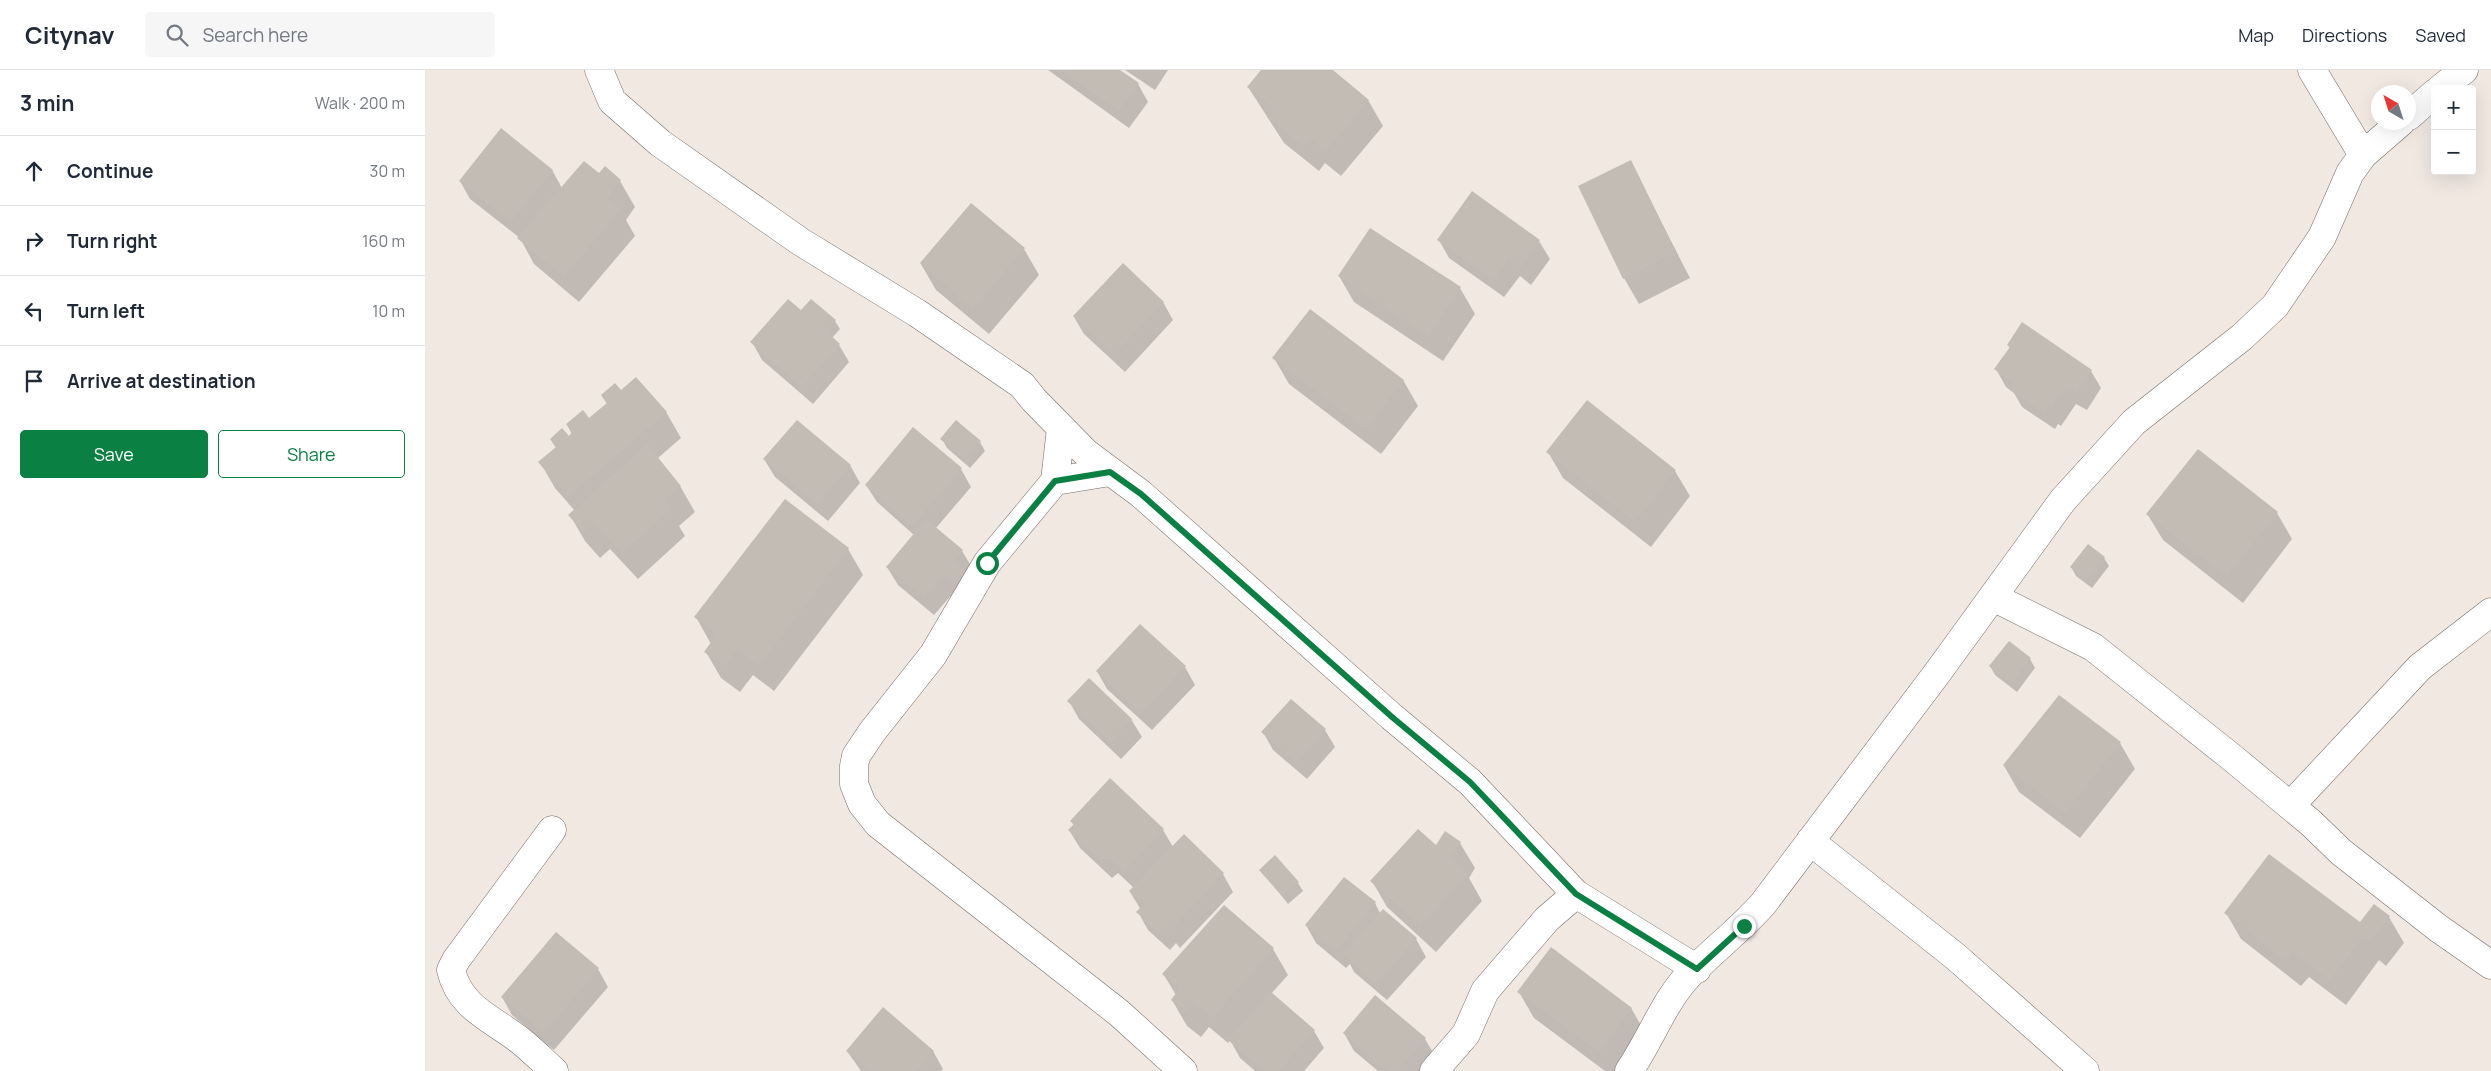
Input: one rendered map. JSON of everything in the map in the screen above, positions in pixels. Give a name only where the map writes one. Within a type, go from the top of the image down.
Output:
[{"type":"street","points":[[599,70],[612,100],[660,143],[801,242],[917,313],[1022,385],[1086,453],[1141,494],[1392,717],[1470,782],[1576,894],[1697,969]]},
{"type":"street","points":[[2312,70],[2363,155]]},
{"type":"street","points":[[2445,85],[2464,70]]},
{"type":"street","points":[[2416,110],[2431,97]]},
{"type":"street","points":[[1629,1071],[1675,993],[1697,969],[1744,926],[1993,597],[2063,500],[2134,422],[2242,337],[2275,306],[2322,237],[2350,173],[2363,155],[2392,130]]},
{"type":"street","points":[[1061,428],[1055,481],[987,563],[933,655],[872,732],[857,756],[854,766],[854,784],[862,804],[878,824],[1119,1013],[1183,1071]]},
{"type":"street","points":[[1055,481],[1110,472]]},
{"type":"street","points":[[1993,597],[2093,647],[2290,806],[2341,852],[2438,928],[2491,965]]},
{"type":"street","points":[[2290,806],[2420,667],[2491,612]]},
{"type":"street","points":[[552,830],[456,960],[451,970],[458,991],[468,1003],[522,1042],[554,1071]]},
{"type":"street","points":[[1810,841],[1956,957],[2085,1071]]},
{"type":"street","points":[[1434,1071],[1466,1034],[1485,991],[1547,919],[1576,894]]},
{"type":"building","points":[[1060,70],[1120,70],[1139,83],[1119,111]]},
{"type":"building","points":[[1261,70],[1333,70],[1369,100],[1326,151],[1309,138],[1303,146],[1267,117],[1274,109],[1247,87]]},
{"type":"building","points":[[501,128],[553,170],[511,222],[459,181]]},
{"type":"building","points":[[1631,160],[1676,252],[1623,279],[1578,186]]},
{"type":"building","points":[[584,161],[599,173],[605,166],[621,180],[608,199],[621,209],[564,277],[517,238]]},
{"type":"building","points":[[1472,191],[1540,240],[1521,268],[1509,259],[1494,280],[1437,240]]},
{"type":"building","points":[[971,203],[1025,248],[973,309],[920,263]]},
{"type":"building","points":[[1370,228],[1461,287],[1428,336],[1338,276]]},
{"type":"building","points":[[1123,263],[1164,302],[1114,355],[1073,316]]},
{"type":"building","points":[[788,299],[801,310],[811,299],[836,320],[826,331],[840,344],[802,387],[750,342]]},
{"type":"building","points":[[1310,309],[1404,380],[1366,429],[1272,358]]},
{"type":"building","points":[[2022,322],[2092,370],[2076,393],[2066,387],[2051,409],[2048,407],[2044,413],[2010,390],[2015,384],[1994,369],[2010,347],[2007,345]]},
{"type":"building","points":[[636,377],[667,412],[568,497],[538,462],[556,447],[550,439],[562,428],[569,436],[572,432],[566,424],[583,410],[589,418],[607,403],[601,395],[615,383],[621,390]]},
{"type":"building","points":[[1587,400],[1676,470],[1635,522],[1546,452]]},
{"type":"building","points":[[797,420],[851,465],[817,504],[763,459]]},
{"type":"building","points":[[956,420],[981,441],[965,460],[940,439]]},
{"type":"building","points":[[913,427],[962,468],[913,526],[865,485]]},
{"type":"building","points":[[647,444],[681,486],[664,501],[671,509],[622,553],[594,523],[584,532],[568,515]]},
{"type":"building","points":[[2198,449],[2278,512],[2227,577],[2146,514]]},
{"type":"building","points":[[785,499],[849,548],[759,666],[737,649],[725,667],[704,652],[717,634],[694,617]]},
{"type":"building","points":[[926,519],[963,550],[954,561],[966,571],[954,585],[943,575],[924,598],[886,567]]},
{"type":"building","points":[[2088,544],[2105,557],[2086,580],[2070,567]]},
{"type":"building","points":[[1140,624],[1186,666],[1141,713],[1096,671]]},
{"type":"building","points":[[2009,641],[2031,658],[2011,684],[1989,666]]},
{"type":"building","points":[[1089,678],[1132,719],[1111,742],[1067,701]]},
{"type":"building","points":[[2059,695],[2121,742],[2065,813],[2003,765]]},
{"type":"building","points":[[1291,699],[1326,729],[1296,763],[1261,732]]},
{"type":"building","points":[[1110,778],[1164,829],[1124,872],[1107,856],[1102,862],[1068,830],[1074,824],[1070,821]]},
{"type":"building","points":[[1418,829],[1436,845],[1445,831],[1461,842],[1450,857],[1468,874],[1420,926],[1370,881]]},
{"type":"building","points":[[1184,834],[1224,873],[1170,931],[1165,926],[1159,933],[1136,912],[1143,905],[1129,891]]},
{"type":"building","points":[[2269,854],[2360,922],[2374,904],[2390,916],[2371,941],[2364,935],[2330,980],[2293,952],[2286,961],[2224,913]]},
{"type":"building","points":[[1275,855],[1299,882],[1282,896],[1259,870]]},
{"type":"building","points":[[1344,877],[1376,902],[1336,951],[1305,925]]},
{"type":"building","points":[[1224,905],[1274,948],[1212,1018],[1194,1002],[1186,1012],[1171,1000],[1179,989],[1162,974]]},
{"type":"building","points":[[1383,909],[1417,938],[1376,984],[1343,954]]},
{"type":"building","points":[[556,932],[599,968],[544,1033],[501,997]]},
{"type":"building","points":[[1551,947],[1632,1008],[1599,1052],[1517,992]]},
{"type":"building","points":[[1271,992],[1315,1030],[1279,1071],[1264,1071],[1228,1040]]},
{"type":"building","points":[[1375,995],[1426,1038],[1398,1071],[1387,1071],[1343,1033]]},
{"type":"building","points":[[883,1007],[934,1051],[916,1071],[870,1071],[846,1051]]},
{"type":"route","points":[[987,563],[1055,481],[1110,472],[1141,494],[1392,717],[1470,782],[1576,894],[1697,969],[1744,926]]}]
